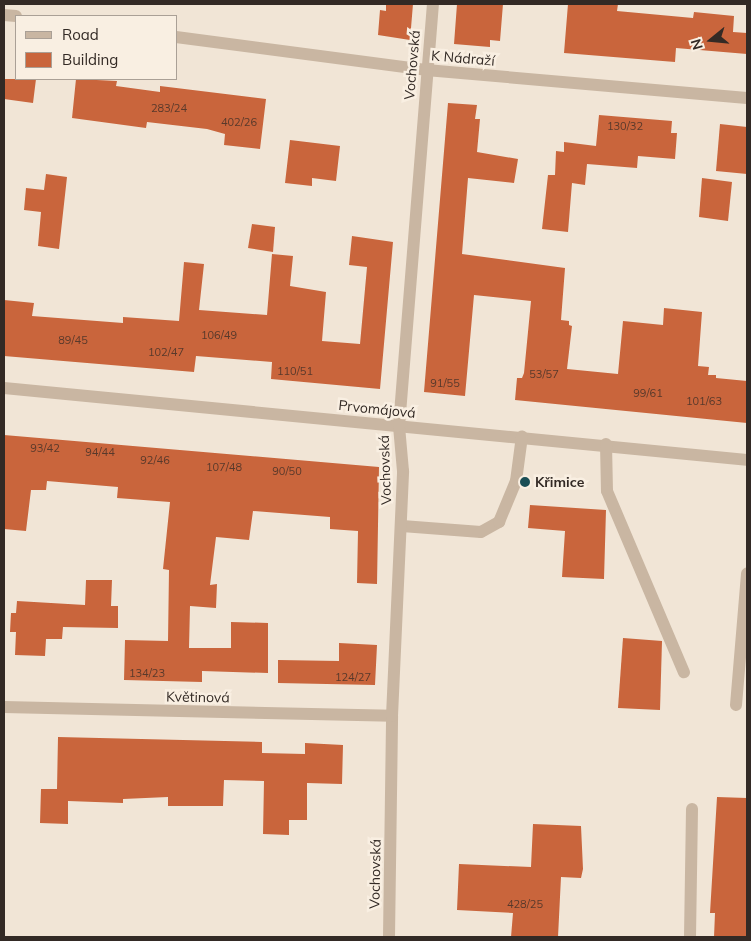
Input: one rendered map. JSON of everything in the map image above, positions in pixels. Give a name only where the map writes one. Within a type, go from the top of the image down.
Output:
[{"type":"street","name":"Vochovská","points":[[389,937],[392,716],[402,526],[403,471],[399,426],[426,70],[433,4]]},
{"type":"street","name":"K Nádraží","points":[[178,37],[426,70],[747,98]]},
{"type":"street","name":"Prvomájová","points":[[4,388],[606,444],[747,460]]},
{"type":"street","points":[[402,526],[481,532],[499,522],[516,481],[522,436]]},
{"type":"street","points":[[606,444],[607,491],[684,672]]},
{"type":"street","points":[[736,705],[747,573]]},
{"type":"street","name":"Květinová","points":[[4,707],[392,716]]},
{"type":"street","points":[[690,937],[692,809]]},
{"type":"building","points":[[386,4],[413,4],[410,40],[378,35],[380,10],[386,11]]},
{"type":"building","points":[[457,4],[503,4],[500,41],[490,40],[490,47],[454,44]]},
{"type":"building","points":[[568,4],[618,4],[617,11],[693,18],[694,12],[734,16],[733,32],[747,33],[747,54],[676,48],[675,62],[564,53]]},
{"type":"building","points":[[4,79],[36,80],[33,103],[4,99]]},
{"type":"building","points":[[76,80],[117,81],[116,86],[160,92],[160,86],[266,99],[260,149],[224,145],[225,134],[207,129],[147,122],[146,128],[72,118]]},
{"type":"building","points":[[448,103],[477,105],[475,119],[480,119],[477,152],[518,159],[514,183],[468,178],[462,254],[565,268],[561,320],[569,321],[569,325],[572,326],[567,369],[618,374],[623,321],[663,325],[664,308],[702,312],[698,366],[709,367],[708,375],[716,375],[716,378],[747,381],[747,423],[515,400],[517,378],[522,378],[524,373],[531,301],[474,295],[465,396],[424,392]]},
{"type":"building","points":[[599,115],[672,121],[671,133],[677,133],[675,159],[638,156],[637,168],[587,164],[585,185],[572,183],[568,232],[542,229],[548,175],[555,175],[556,151],[564,152],[564,142],[596,146]]},
{"type":"building","points":[[720,124],[747,127],[747,174],[716,171]]},
{"type":"building","points":[[290,140],[340,146],[336,181],[312,178],[312,186],[285,183]]},
{"type":"building","points":[[46,174],[67,177],[59,249],[38,246],[41,212],[24,210],[26,188],[44,190]]},
{"type":"building","points":[[702,178],[732,182],[728,221],[699,217]]},
{"type":"building","points":[[252,224],[275,227],[273,252],[248,248]]},
{"type":"building","points":[[352,236],[393,242],[380,389],[271,379],[272,362],[196,356],[194,372],[4,356],[4,300],[34,303],[32,316],[123,323],[123,317],[179,321],[184,262],[204,264],[199,310],[267,315],[272,254],[293,256],[290,286],[326,292],[322,341],[360,344],[367,267],[349,265]]},
{"type":"building","points":[[4,435],[379,467],[377,584],[357,583],[358,531],[330,529],[330,517],[253,511],[249,540],[216,537],[210,585],[217,584],[216,608],[190,606],[189,648],[231,648],[231,622],[268,623],[268,673],[202,671],[202,682],[124,680],[125,640],[168,641],[169,570],[163,569],[170,502],[117,498],[118,487],[47,481],[46,490],[31,490],[26,531],[4,529]]},
{"type":"building","points":[[530,505],[606,510],[604,579],[562,577],[565,531],[528,528]]},
{"type":"building","points":[[86,580],[112,580],[111,606],[118,606],[118,628],[63,627],[62,639],[46,639],[45,656],[15,655],[16,632],[10,632],[11,613],[16,613],[17,601],[85,605]]},
{"type":"building","points":[[623,638],[662,641],[660,710],[618,708]]},
{"type":"building","points":[[339,643],[377,645],[375,685],[278,683],[278,660],[339,661]]},
{"type":"building","points":[[58,737],[262,742],[262,753],[305,754],[305,743],[343,745],[342,784],[307,783],[307,820],[289,820],[289,835],[263,834],[264,781],[224,780],[223,806],[168,806],[168,797],[123,799],[123,803],[68,801],[68,824],[40,823],[41,789],[57,789]]},
{"type":"building","points":[[717,797],[747,798],[747,937],[714,937],[715,913],[710,913]]},
{"type":"building","points":[[533,824],[581,826],[583,869],[581,878],[561,877],[558,937],[511,937],[513,913],[457,910],[459,864],[531,867]]},
{"type":"place","name":"Křimice","points":[[525,482]]}]
